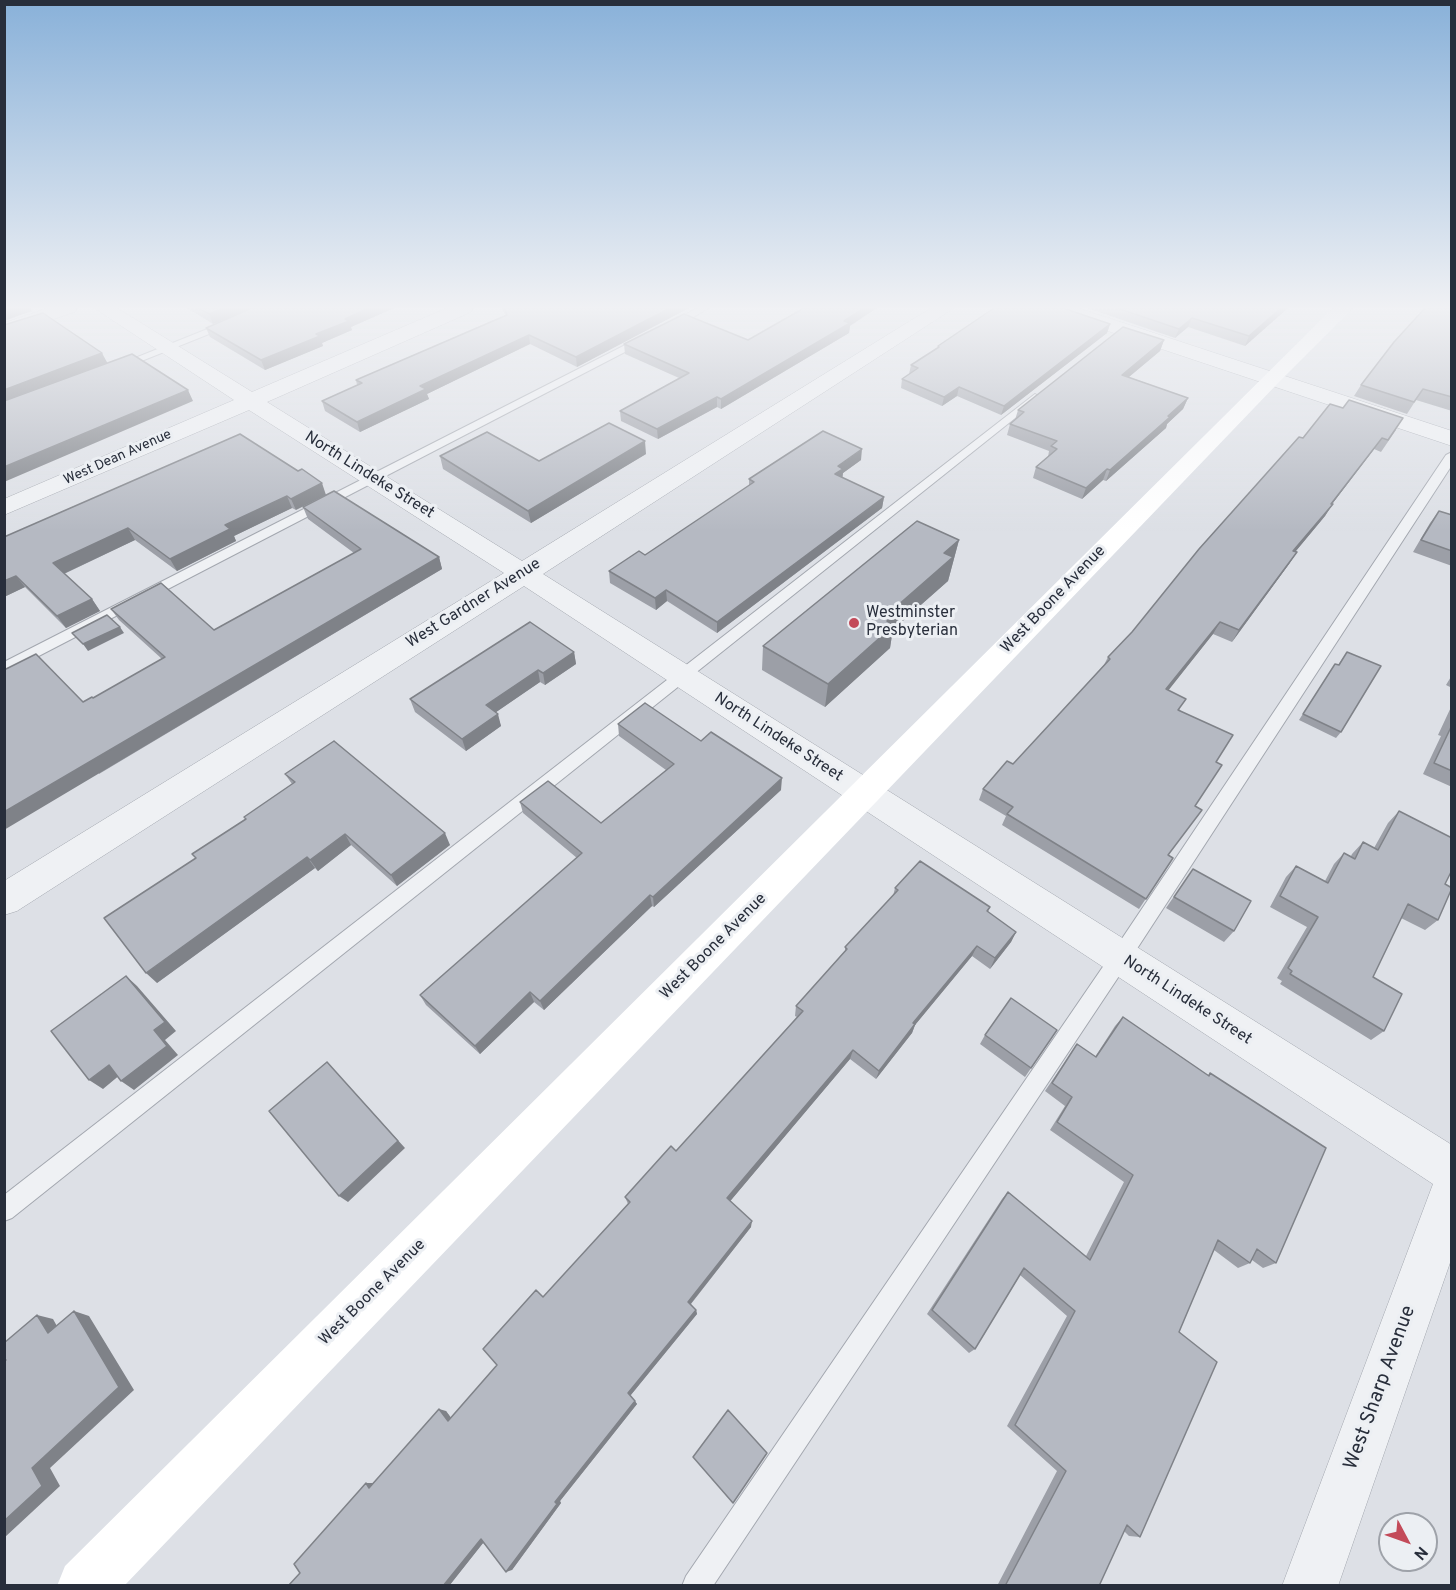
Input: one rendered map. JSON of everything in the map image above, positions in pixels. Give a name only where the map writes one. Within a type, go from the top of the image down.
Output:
[{"type":"main road","name":"West Boone Avenue","points":[[85,1586],[1268,382]]},
{"type":"street","name":"North Lindeke Street","points":[[220,382],[523,573],[1452,1171]]},
{"type":"street","name":"West Dean Avenue","points":[[4,508],[292,382]]},
{"type":"street","name":"West Gardner Avenue","points":[[4,900],[827,382]]},
{"type":"street","points":[[1281,382],[1452,439]]},
{"type":"street","name":"West Sharp Avenue","points":[[1310,1586],[1452,1191]]},
{"type":"lane","points":[[4,669],[562,382]]},
{"type":"lane","points":[[4,1210],[1046,389]]},
{"type":"lane","points":[[696,1586],[1120,958],[1452,455]]},
{"type":"building","points":[[4,382],[25,382],[4,390]]},
{"type":"building","points":[[55,382],[176,382],[188,390],[4,467],[4,401]]},
{"type":"building","points":[[428,382],[420,386],[426,389],[357,422],[322,401],[362,383]]},
{"type":"building","points":[[672,382],[750,382],[721,399],[717,397],[657,429],[620,411]]},
{"type":"building","points":[[909,382],[1035,382],[1004,406],[959,387],[944,397]]},
{"type":"building","points":[[1053,382],[1143,382],[1188,398],[1110,470],[1107,469],[1086,488],[1036,467],[1057,449],[1051,446],[1057,441],[1010,424],[1024,412],[1018,410]]},
{"type":"building","points":[[1363,382],[1452,382],[1452,397],[1423,389],[1414,402],[1361,385]]},
{"type":"building","points":[[1349,400],[1403,418],[1388,440],[1382,438],[1331,504],[1333,504],[1293,551],[1297,552],[1239,630],[1220,622],[1166,689],[1186,699],[1178,710],[1233,735],[1216,762],[1222,765],[1195,806],[1202,810],[1168,855],[1173,858],[1146,899],[1007,814],[1013,807],[983,789],[1007,761],[1013,764],[1110,659],[1108,657],[1132,632],[1199,549],[1299,437],[1303,438],[1330,404],[1343,408]]},
{"type":"building","points":[[609,423],[645,441],[528,511],[440,456],[487,432],[539,461]]},
{"type":"building","points":[[823,431],[862,449],[838,466],[843,469],[835,474],[884,497],[717,622],[666,590],[655,598],[609,571],[639,551],[645,555],[754,482],[749,479]]},
{"type":"building","points":[[240,434],[298,471],[302,469],[322,483],[291,499],[287,496],[225,525],[230,529],[170,559],[128,528],[53,563],[92,599],[57,616],[16,576],[4,581],[4,537]]},
{"type":"building","points":[[334,491],[439,557],[4,812],[4,670],[36,654],[83,702],[93,698],[165,657],[111,609],[161,583],[214,630],[361,549],[303,507]]},
{"type":"building","points":[[1439,511],[1452,515],[1452,551],[1421,540]]},
{"type":"building","name":"Westminster Presbyterian","points":[[917,521],[959,540],[944,553],[953,557],[897,606],[901,608],[887,621],[894,625],[828,684],[763,646]]},
{"type":"building","points":[[107,615],[120,627],[83,644],[72,633]]},
{"type":"building","points":[[530,622],[574,652],[543,673],[538,670],[486,705],[498,714],[462,739],[410,699]]},
{"type":"building","points":[[1347,652],[1381,666],[1341,732],[1303,714],[1335,664],[1339,665]]},
{"type":"building","points":[[645,703],[701,741],[711,732],[782,778],[653,897],[650,895],[540,1001],[530,992],[475,1046],[420,995],[582,853],[520,802],[548,781],[601,823],[674,764],[618,724]]},
{"type":"building","points":[[1452,725],[1452,771],[1434,763]]},
{"type":"building","points":[[334,741],[445,833],[391,875],[345,834],[310,860],[307,857],[146,973],[104,918],[196,858],[192,854],[246,819],[244,817],[295,782],[285,774]]},
{"type":"building","points":[[1399,811],[1452,838],[1452,870],[1445,884],[1452,888],[1438,920],[1408,904],[1373,977],[1402,994],[1384,1031],[1290,974],[1292,971],[1288,968],[1318,917],[1280,896],[1296,866],[1328,883],[1344,853],[1355,859],[1363,842],[1378,850]]},
{"type":"building","points":[[920,861],[990,907],[987,911],[1016,932],[995,958],[977,946],[913,1023],[915,1024],[879,1071],[853,1050],[727,1198],[752,1221],[688,1302],[696,1310],[628,1393],[635,1401],[555,1502],[557,1504],[506,1572],[481,1539],[443,1586],[288,1586],[300,1573],[294,1564],[366,1483],[369,1488],[439,1409],[448,1421],[497,1365],[483,1349],[536,1290],[543,1297],[630,1202],[625,1197],[671,1146],[676,1151],[803,1011],[796,1006],[847,949],[845,947],[898,890],[895,888]]},
{"type":"building","points":[[1193,869],[1251,901],[1234,931],[1174,897]]},
{"type":"building","points":[[126,976],[165,1022],[154,1030],[167,1046],[121,1081],[109,1065],[89,1080],[51,1031]]},
{"type":"building","points":[[1011,998],[1057,1030],[1031,1068],[985,1035]]},
{"type":"building","points":[[1123,1017],[1209,1076],[1210,1073],[1326,1148],[1276,1263],[1257,1249],[1250,1263],[1218,1240],[1179,1332],[1217,1362],[1140,1537],[1127,1525],[1099,1586],[1005,1586],[1066,1471],[1015,1425],[1075,1311],[1024,1268],[975,1349],[932,1310],[1008,1192],[1090,1260],[1133,1175],[1057,1122],[1072,1097],[1052,1083],[1077,1044],[1096,1057]]},
{"type":"building","points":[[327,1062],[398,1141],[339,1196],[269,1111]]},
{"type":"building","points":[[74,1311],[119,1387],[32,1468],[42,1486],[4,1521],[4,1361],[6,1360],[4,1343],[37,1315],[48,1333]]},
{"type":"building","points":[[728,1410],[767,1453],[733,1503],[693,1457]]},
{"type":"place","name":"Westminster Presbyterian","points":[[854,623]]}]
